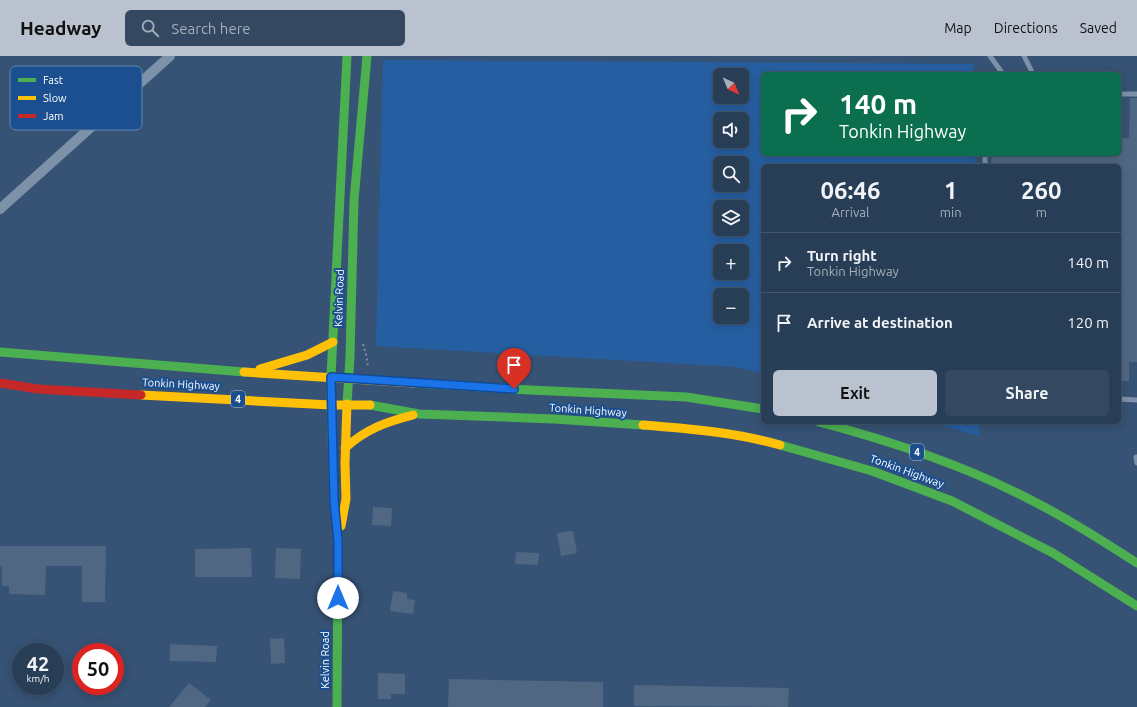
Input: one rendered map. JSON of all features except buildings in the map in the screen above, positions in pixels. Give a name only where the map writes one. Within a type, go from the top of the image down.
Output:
[{"type":"main road","name":"Kelvin Road","points":[[337,707],[338,541],[334,500],[331,377],[347,56]]},
{"type":"main road","name":"Kelvin Road","points":[[338,541],[346,499],[345,448],[349,378],[354,200],[367,56]]},
{"type":"main road","points":[[248,372],[309,355],[323,349],[333,342]]},
{"type":"main road","name":"Tonkin Highway","points":[[0,352],[248,372],[529,390],[686,397],[761,409]]},
{"type":"main road","name":"Tonkin Highway","points":[[0,383],[65,391],[331,405],[370,405],[418,414],[554,420],[710,430],[757,438],[791,446],[872,471],[952,501],[1053,553],[1137,606]]},
{"type":"main road","points":[[345,448],[366,430],[392,420],[418,414]]},
{"type":"main road","name":"Tonkin Highway","points":[[827,424],[873,436],[969,471],[1012,490],[1055,512],[1137,563]]},
{"type":"street","points":[[142,81],[170,56]]},
{"type":"street","points":[[0,209],[88,130]]},
{"type":"lane","points":[[990,56],[1002,72]]},
{"type":"lane","points":[[1024,56],[1032,72]]},
{"type":"lane","points":[[1121,94],[1137,94]]},
{"type":"lane","points":[[1121,399],[1137,400]]},
{"type":"lane","points":[[1137,457],[1137,463]]},
{"type":"shaded area","points":[[383,60],[973,64],[974,72],[761,72],[761,156],[975,156],[975,164],[761,164],[761,373],[737,367],[376,346]]},
{"type":"shaded area","points":[[937,424],[979,424],[979,436]]},
{"type":"traffic: fast","points":[[331,405],[331,377],[347,56]]},
{"type":"traffic: fast","points":[[347,404],[350,357],[354,200],[367,56]]},
{"type":"traffic: fast","points":[[0,352],[244,372]]},
{"type":"traffic: fast","points":[[413,383],[686,397],[761,409]]},
{"type":"traffic: fast","points":[[331,405],[334,500],[338,541],[337,707]]},
{"type":"traffic: fast","points":[[370,405],[419,414],[554,419],[643,425]]},
{"type":"traffic: fast","points":[[826,424],[899,445],[977,474],[1055,513],[1137,563]]},
{"type":"traffic: fast","points":[[780,445],[872,471],[952,501],[1053,553],[1137,606]]},
{"type":"traffic: slow","points":[[260,369],[307,355],[333,342]]},
{"type":"traffic: slow","points":[[244,372],[413,383]]},
{"type":"traffic: slow","points":[[141,395],[331,405],[370,405]]},
{"type":"traffic: slow","points":[[341,526],[346,499],[345,463],[347,404]]},
{"type":"traffic: slow","points":[[345,448],[353,441],[377,427],[394,420],[413,415]]},
{"type":"traffic: slow","points":[[643,425],[729,434],[780,445]]},
{"type":"traffic: jam","points":[[0,383],[38,389],[141,395]]},
{"type":"route","points":[[338,598],[338,541],[334,500],[331,377],[514,389]]}]
